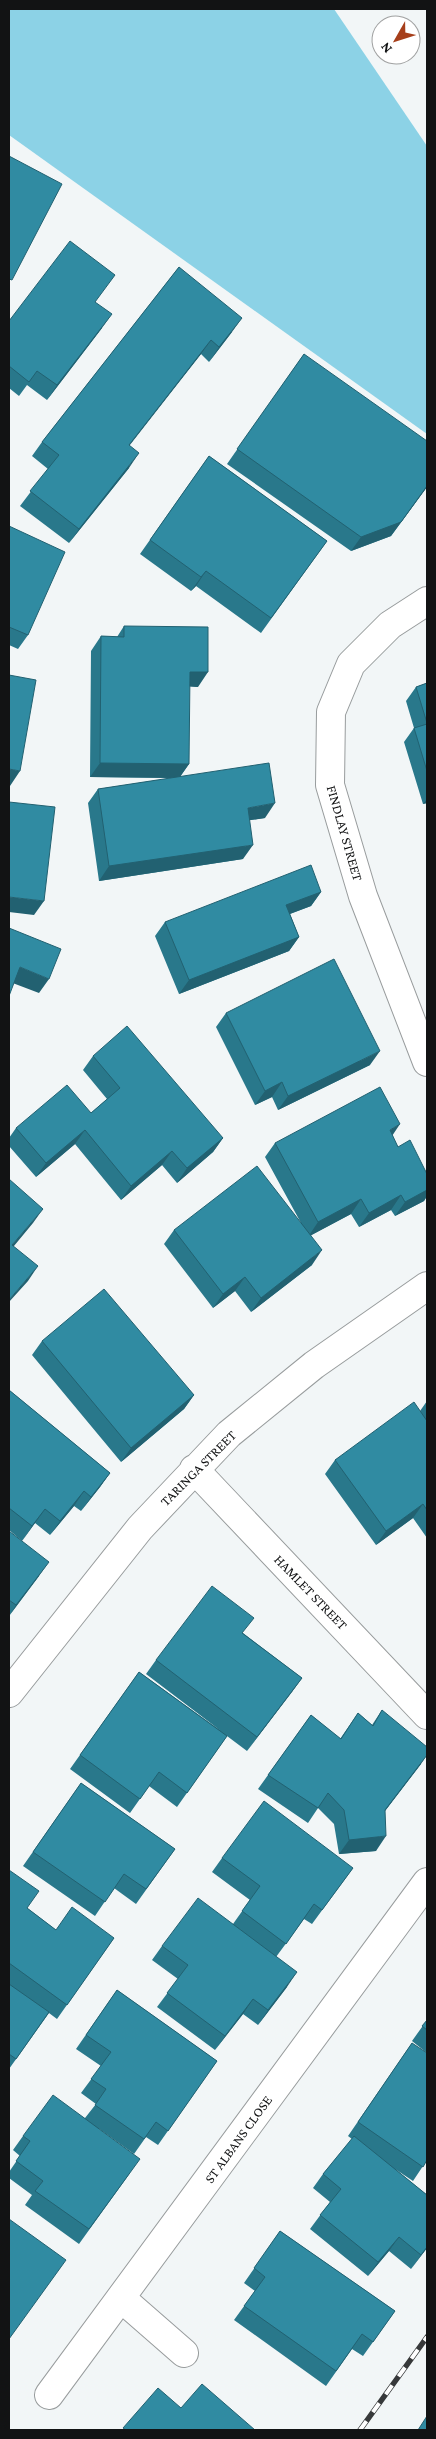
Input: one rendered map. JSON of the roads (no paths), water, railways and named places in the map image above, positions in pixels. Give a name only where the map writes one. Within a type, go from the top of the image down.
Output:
[{"type":"street","name":"FINDLAY STREET","points":[[427,602],[390,625],[352,664],[331,712],[330,785],[363,896],[427,1062]]},
{"type":"street","name":"TARINGA STREET","points":[[9,1693],[140,1528],[229,1434],[314,1365],[427,1286]]},
{"type":"street","name":"HAMLET STREET","points":[[194,1469],[427,1715]]},
{"type":"street","name":"ST ALBANS CLOSE","points":[[49,2395],[427,1882]]},
{"type":"street","points":[[120,2298],[184,2353]]},
{"type":"railway","points":[[360,2430],[427,2337]]}]
